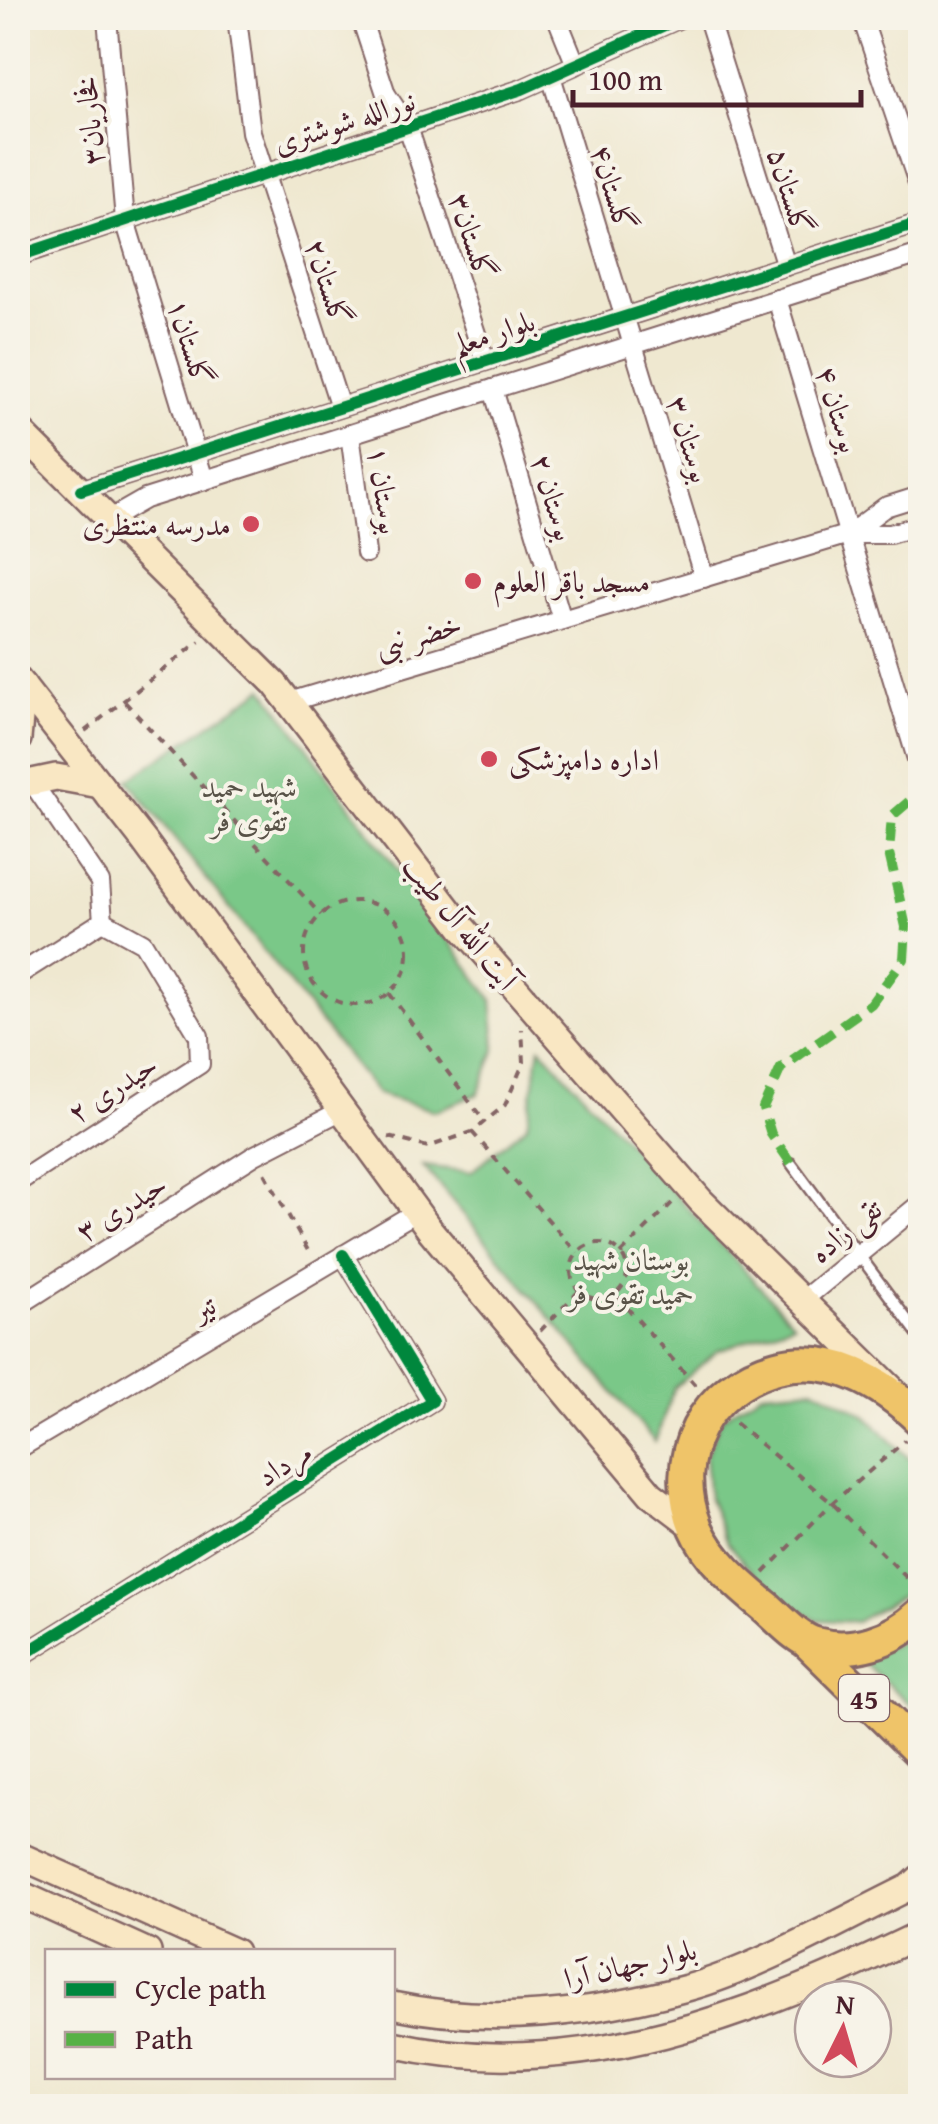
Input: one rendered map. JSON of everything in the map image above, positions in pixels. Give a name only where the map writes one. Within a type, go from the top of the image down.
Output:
[{"type":"highway","points":[[914,1418],[850,1369],[791,1364],[734,1384],[712,1404],[689,1446],[686,1474],[696,1528],[746,1591],[809,1643],[836,1648],[864,1645],[889,1636],[920,1615]]},
{"type":"highway","name":"45","points":[[809,1643],[908,1742]]},
{"type":"main road","name":"آیت الله آل طیب","points":[[18,428],[219,626],[290,702],[462,927],[688,1187],[804,1299],[914,1418]]},
{"type":"main road","points":[[18,739],[20,683]]},
{"type":"main road","points":[[20,683],[416,1212],[651,1494],[696,1528]]},
{"type":"main road","points":[[24,783],[56,778],[100,785]]},
{"type":"main road","points":[[908,1742],[920,1762]]},
{"type":"main road","points":[[18,1855],[228,1949]]},
{"type":"main road","name":"بلوار جهان آرا","points":[[395,2005],[474,2016],[544,2016],[690,1988],[798,1942],[910,1887],[920,1878]]},
{"type":"main road","points":[[18,1893],[141,1949]]},
{"type":"main road","points":[[395,2044],[480,2055],[550,2056],[636,2042],[706,2025],[815,1984],[920,1934]]},
{"type":"street","name":"فخاریان۳","points":[[107,18],[125,220]]},
{"type":"street","name":"گلستان۲","points":[[237,18],[251,132],[340,407]]},
{"type":"street","points":[[556,18],[576,65]]},
{"type":"street","name":"نورالله شوشتری","points":[[18,256],[551,76],[680,18]]},
{"type":"street","name":"گلستان۵","points":[[708,18],[786,266]]},
{"type":"street","points":[[862,18],[920,189]]},
{"type":"street","name":"گلستان۳","points":[[365,19],[386,94],[408,127],[484,362]]},
{"type":"street","name":"گلستان۴","points":[[551,76],[624,317]]},
{"type":"street","name":"گلستان۱","points":[[125,220],[204,480]]},
{"type":"street","name":"بلوار معلم","points":[[81,490],[920,222]]},
{"type":"street","name":"بلوار معلم","points":[[110,519],[146,499],[204,480],[920,256]]},
{"type":"street","name":"بوستان ۴","points":[[776,299],[920,770]]},
{"type":"street","name":"بوستان ۳","points":[[624,317],[704,578]]},
{"type":"street","name":"بوستان ۲","points":[[493,389],[562,620]]},
{"type":"street","name":"بوستان ۱","points":[[350,434],[366,552]]},
{"type":"street","name":"خضر نبی","points":[[849,534],[886,507],[920,496]]},
{"type":"street","name":"خضر نبی","points":[[290,702],[849,534],[890,534],[920,525]]},
{"type":"street","points":[[18,975],[102,921],[100,882],[24,783]]},
{"type":"street","name":"حیدری ۲","points":[[18,1182],[200,1064],[198,1036],[143,942],[102,921]]},
{"type":"street","name":"حیدری ۳","points":[[18,1306],[255,1155],[348,1119]]},
{"type":"street","name":"تقی زاده","points":[[804,1299],[920,1204]]},
{"type":"street","name":"تیر","points":[[18,1449],[416,1212]]},
{"type":"street","name":"مرداد","points":[[18,1658],[432,1401],[343,1255]]},
{"type":"lane","points":[[791,1163],[920,1337]]},
{"type":"path","points":[[68,744],[219,626]]},
{"type":"path","points":[[125,702],[321,915]]},
{"type":"path","points":[[352,900],[377,904],[397,919],[408,942],[407,967],[389,992],[373,1003],[348,1005],[325,995],[308,976],[304,951],[310,926],[328,908],[352,900]]},
{"type":"path","points":[[389,992],[485,1122]]},
{"type":"path","points":[[348,1119],[428,1147],[472,1132],[504,1105],[524,1062],[520,994]]},
{"type":"path","points":[[472,1132],[577,1253]]},
{"type":"path","points":[[255,1155],[318,1270]]},
{"type":"path","points":[[621,1254],[688,1187]]},
{"type":"path","points":[[602,1243],[621,1254],[628,1270],[616,1294],[590,1298],[578,1291],[571,1266],[577,1253],[602,1243]]},
{"type":"path","points":[[525,1347],[578,1291]]},
{"type":"path","points":[[616,1294],[712,1404],[832,1503],[920,1591]]},
{"type":"path","points":[[746,1591],[914,1418]]},
{"type":"green space","name":"شهید حمید تقوی فر","points":[[264,688],[492,999],[496,1048],[478,1094],[435,1111],[377,1094],[128,780]]},
{"type":"green space","name":"بوستان شهید حمید تقوی فر","points":[[540,1047],[793,1323],[717,1351],[674,1388],[655,1442],[423,1166],[471,1172],[527,1125]]},
{"type":"green space","points":[[815,1388],[864,1414],[920,1469],[920,1573],[913,1589],[856,1622],[816,1620],[765,1587],[727,1543],[709,1499],[705,1457],[722,1418],[761,1392]]},
{"type":"green space","points":[[920,1635],[920,1713],[858,1658]]},
{"type":"marked path","points":[[791,1163],[771,1134],[763,1108],[781,1068],[871,1004],[904,959],[906,927],[889,853],[892,816],[920,792]]},
{"type":"cycle path","points":[[18,256],[522,89],[680,18]]},
{"type":"cycle path","points":[[81,490],[920,223]]},
{"type":"cycle path","points":[[18,1658],[432,1401],[343,1255]]},
{"type":"place","name":"مدرسه منتظری","points":[[251,524]]},
{"type":"place","name":"مسجد باقر العلوم","points":[[473,581]]},
{"type":"place","name":"اداره دامپزشکی","points":[[489,759]]}]
